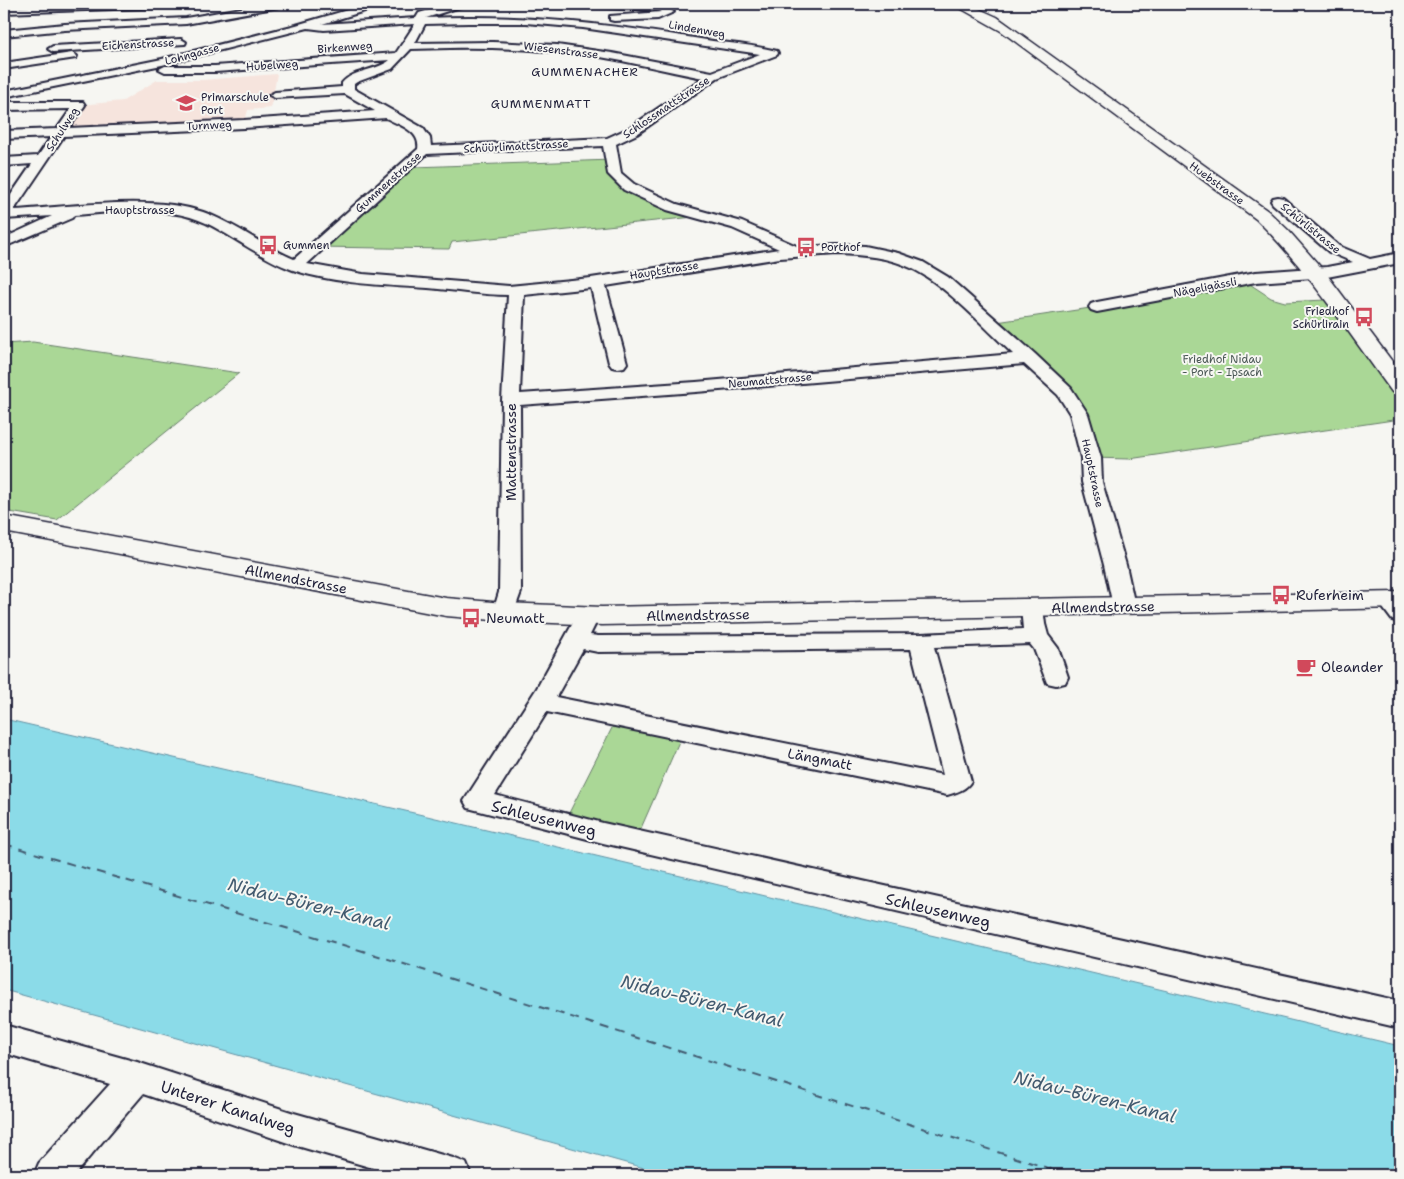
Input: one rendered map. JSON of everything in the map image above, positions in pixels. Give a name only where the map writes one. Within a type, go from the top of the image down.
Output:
[{"type":"main road","name":"Huebstrasse","points":[[959,4],[993,20],[1262,215],[1280,232],[1314,274],[1400,387]]},
{"type":"main road","name":"Allmendstrasse","points":[[4,524],[446,607],[504,612],[582,628],[1032,608],[1396,605]]},
{"type":"street","points":[[4,10],[169,4]]},
{"type":"street","points":[[174,58],[172,54],[204,4]]},
{"type":"street","points":[[4,33],[196,19],[279,4]]},
{"type":"street","name":"Lohngasse","points":[[4,94],[145,66],[308,25],[378,4]]},
{"type":"street","points":[[275,95],[348,90],[348,83],[351,81],[391,65],[399,56],[406,43],[420,29],[422,16],[460,4]]},
{"type":"street","name":"Lindenweg","points":[[556,22],[562,18],[591,19],[658,16],[669,12],[659,7],[583,4]]},
{"type":"street","points":[[468,19],[478,9]]},
{"type":"street","name":"Lindenweg","points":[[308,25],[324,27],[468,19],[556,22],[621,28],[774,53]]},
{"type":"street","points":[[252,38],[271,46]]},
{"type":"street","name":"Eichenstrasse","points":[[52,50],[181,42]]},
{"type":"street","name":"Wiesenstrasse","points":[[406,43],[549,47],[598,54],[713,76]]},
{"type":"street","name":"Eichenstrasse","points":[[4,66],[86,54],[92,52],[94,47]]},
{"type":"street","name":"Schlossmattstrasse","points":[[774,53],[713,76],[633,131],[609,142],[615,174],[629,187],[672,207],[737,225],[798,251]]},
{"type":"street","name":"Hubelweg","points":[[145,66],[157,69],[215,69],[399,56]]},
{"type":"street","name":"Gummenstrasse","points":[[296,266],[424,150],[426,139],[419,131],[348,90]]},
{"type":"street","name":"Schulweg","points":[[4,106],[80,105],[4,215]]},
{"type":"street","name":"Turnweg","points":[[4,136],[387,114]]},
{"type":"street","name":"Schüürlimattstrasse","points":[[424,150],[609,142]]},
{"type":"street","points":[[4,162],[42,160]]},
{"type":"street","name":"Schürlistrasse","points":[[1278,200],[1334,249],[1342,254],[1373,265]]},
{"type":"street","name":"Hauptstrasse","points":[[4,215],[152,207],[181,210],[207,217],[296,266],[350,276],[516,291],[558,287],[798,251],[826,249],[862,251],[910,261],[930,271],[942,280],[1029,358],[1065,392],[1079,414],[1091,458],[1092,482],[1118,572],[1124,606]]},
{"type":"street","points":[[4,243],[65,218],[72,211]]},
{"type":"street","name":"Schürlistrasse","points":[[1314,274],[1373,265],[1400,258]]},
{"type":"street","name":"Nägeligässli","points":[[1097,307],[1275,274],[1314,274]]},
{"type":"street","points":[[597,281],[618,363]]},
{"type":"street","name":"Mattenstrasse","points":[[504,612],[510,592],[511,400],[516,291]]},
{"type":"street","name":"Neumattstrasse","points":[[511,400],[696,387],[1029,358]]},
{"type":"street","points":[[1032,608],[1033,624],[1037,636],[1046,648],[1056,677]]},
{"type":"street","points":[[539,702],[582,628],[598,644],[905,640],[922,642],[938,639],[1037,636]]},
{"type":"street","name":"Längmatt","points":[[539,702],[947,785],[958,781],[922,642]]},
{"type":"street","name":"Schleusenweg","points":[[539,702],[478,801],[622,838],[1400,1015]]},
{"type":"street","name":"Unterer Kanalweg","points":[[4,1039],[137,1078],[294,1129],[453,1175]]},
{"type":"street","points":[[52,1175],[137,1078]]},
{"type":"shaded area","name":"Primarschule Port","points":[[277,74],[271,108],[248,110],[244,124],[61,133],[79,105],[123,101],[157,80],[202,80]]},
{"type":"green space","points":[[424,150],[414,167],[612,160],[629,187],[704,216],[452,242],[449,249],[317,247]]},
{"type":"green space","name":"Friedhof Nidau - Port - Ipsach","points":[[1242,279],[1271,298],[1285,302],[1325,300],[1400,400],[1400,419],[1129,459],[1091,458],[1079,414],[990,323],[1097,307]]},
{"type":"green space","points":[[33,342],[239,373],[57,520],[4,511],[4,344]]},
{"type":"green space","points":[[615,722],[681,737],[638,835],[567,817]]},
{"type":"water","name":"Nidau-Büren-Kanal","points":[[4,719],[427,816],[1400,1046],[1400,1175],[669,1175],[4,990]]},
{"type":"ferry route","points":[[4,844],[363,951],[1070,1175]]},
{"type":"place","name":"Primarschule Port","points":[[186,103]]},
{"type":"place","name":"Gummen","points":[[268,245]]},
{"type":"place","name":"Porthof","points":[[806,247]]},
{"type":"place","name":"Friedhof Schürlirain","points":[[1364,317]]},
{"type":"place","name":"Ruferheim","points":[[1281,595]]},
{"type":"place","name":"Neumatt","points":[[471,618]]},
{"type":"place","name":"Oleander","points":[[1306,667]]},
{"type":"district","name":"GUMMENACHER","points":[[585,72]]},
{"type":"district","name":"GUMMENMATT","points":[[541,104]]}]
